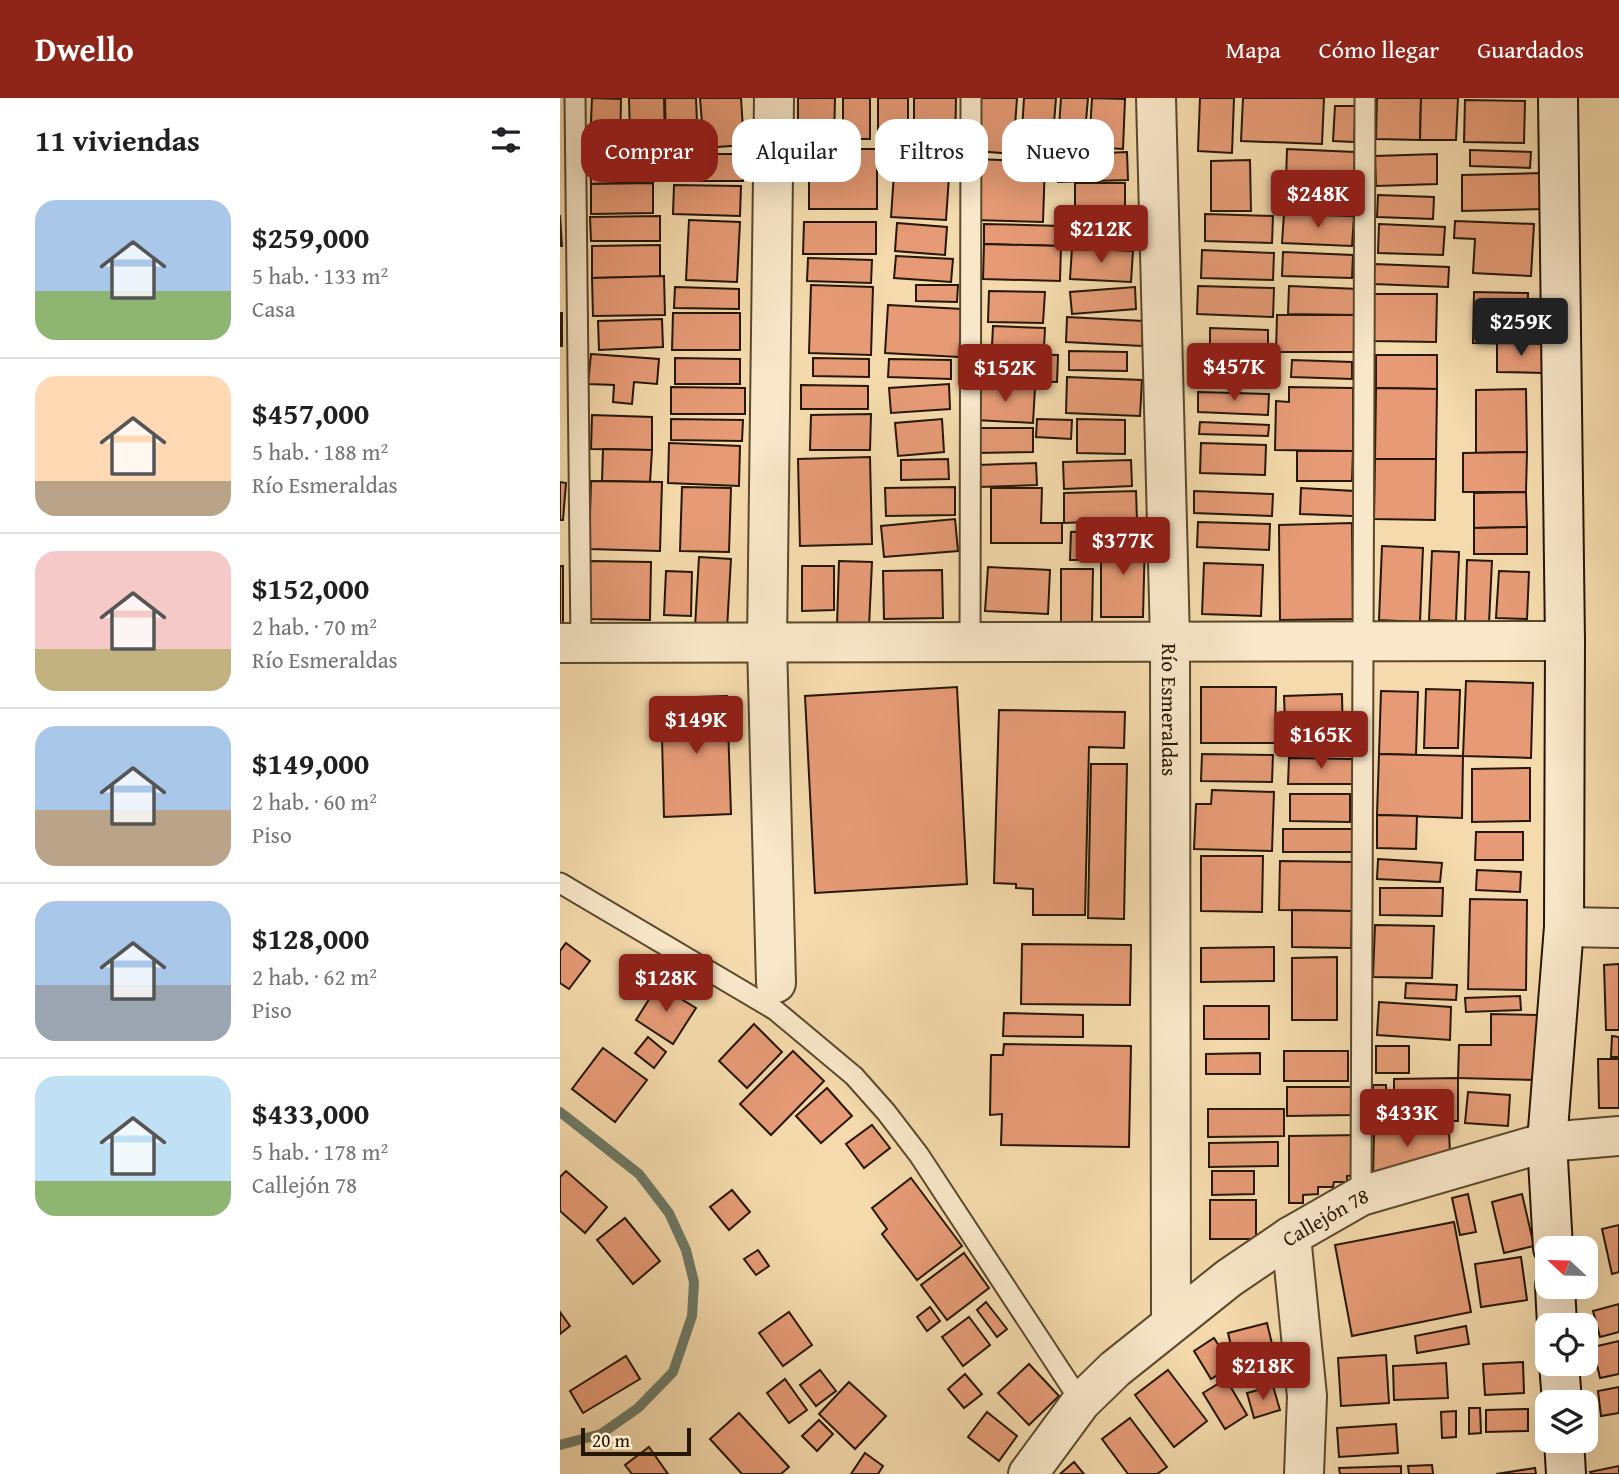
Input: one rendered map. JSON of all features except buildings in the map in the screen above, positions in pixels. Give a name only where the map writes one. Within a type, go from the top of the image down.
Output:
[{"type":"street","points":[[774,98],[767,644],[776,983]]},
{"type":"street","name":"Río Esmeraldas","points":[[1156,98],[1170,640],[1171,1322]]},
{"type":"street","points":[[1552,1236],[1547,1142],[1564,927],[1558,98]]},
{"type":"street","points":[[570,643],[1564,641]]},
{"type":"street","points":[[1564,927],[1619,928]]},
{"type":"street","name":"Callejón 78","points":[[1028,1474],[1082,1402],[1115,1369],[1229,1278],[1291,1236],[1361,1196],[1547,1142],[1619,1136]]},
{"type":"street","points":[[1291,1236],[1307,1396],[1304,1474]]},
{"type":"street","points":[[1565,1453],[1566,1474]]},
{"type":"lane","points":[[570,643],[575,98]]},
{"type":"lane","points":[[970,643],[971,98]]},
{"type":"lane","points":[[1361,1196],[1365,98]]},
{"type":"lane","points":[[560,884],[775,1010],[854,1076],[886,1112],[919,1156],[1082,1402]]},
{"type":"waterway","points":[[560,1112],[639,1174],[669,1213],[686,1250],[694,1282],[692,1316],[673,1372],[638,1408],[601,1434],[560,1445]]}]
